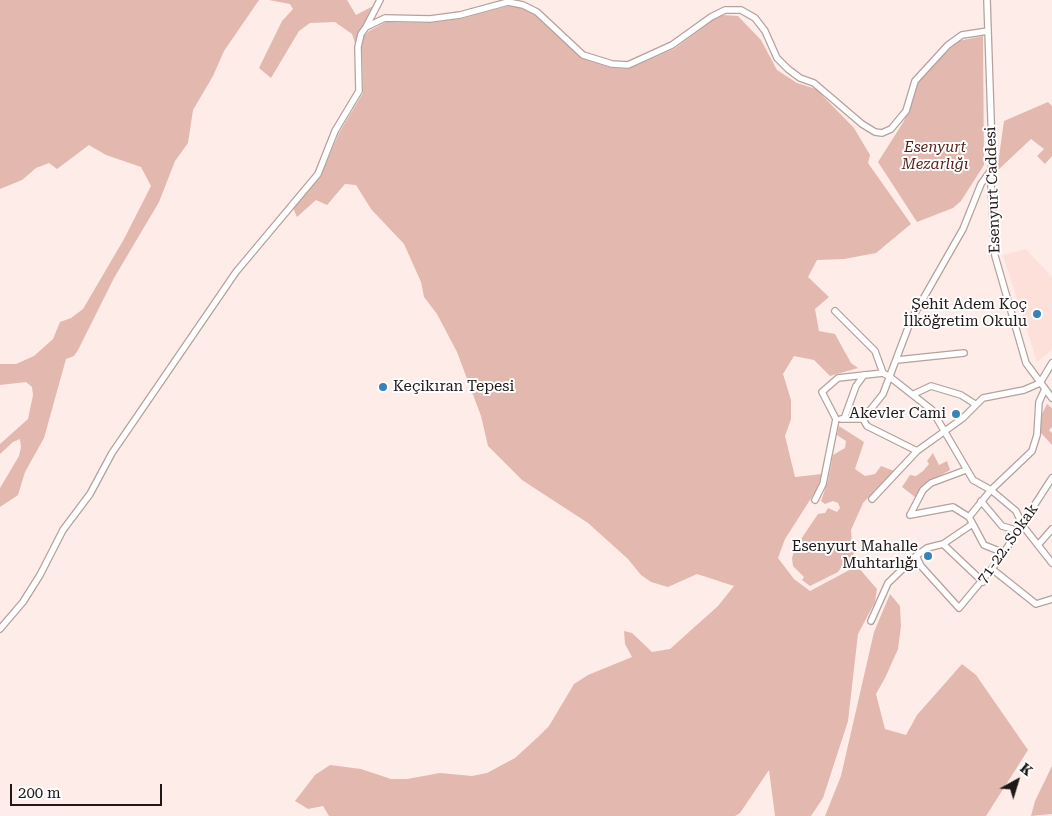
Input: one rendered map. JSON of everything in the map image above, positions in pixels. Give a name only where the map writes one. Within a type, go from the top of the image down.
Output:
[{"type":"street","points":[[0,629],[36,582],[63,530],[90,494],[112,453],[236,272],[318,174],[335,131],[359,92],[358,46],[361,34],[380,0]]},
{"type":"street","name":"Esenyurt Caddesi","points":[[987,0],[995,256],[1026,363],[1051,396]]},
{"type":"street","points":[[366,28],[385,18],[430,19],[460,15],[508,2],[523,4],[537,12],[583,55],[612,64],[628,65],[672,45],[710,16],[725,10],[741,10],[755,18],[777,58],[788,69],[800,78],[814,83],[862,124],[874,132],[882,133],[890,129],[906,111],[915,81],[948,45],[962,35],[988,31]]},
{"type":"street","points":[[836,420],[863,419],[883,394],[911,320],[963,229],[981,184],[991,170]]},
{"type":"street","points":[[835,311],[875,351],[882,373]]},
{"type":"street","points":[[897,360],[964,353]]},
{"type":"street","points":[[872,499],[917,451],[963,418],[975,404],[983,398],[1024,390],[1040,383],[1052,363]]},
{"type":"street","points":[[815,500],[823,484],[836,420],[822,392],[838,378],[882,373],[914,394],[932,410],[973,480],[991,490],[1016,511],[1021,528],[1052,563]]},
{"type":"street","points":[[844,420],[856,386],[864,375]]},
{"type":"street","points":[[914,394],[931,386],[961,395],[975,404]]},
{"type":"street","points":[[969,517],[991,490],[1032,451],[1037,435],[1039,402],[1045,389]]},
{"type":"street","points":[[863,419],[867,426],[917,451]]},
{"type":"street","points":[[966,470],[931,483],[923,490],[910,515],[953,507],[969,517],[971,525],[984,545],[1004,553]]},
{"type":"street","name":"71-22. Sokak","points":[[916,556],[921,566],[959,608],[983,582],[1004,553],[1052,478]]},
{"type":"street","points":[[981,501],[1002,526],[1021,528]]},
{"type":"street","points":[[871,621],[888,583],[916,556],[928,548],[943,544],[971,525]]},
{"type":"street","points":[[1038,545],[1052,529]]},
{"type":"street","points":[[943,544],[983,582]]},
{"type":"street","points":[[992,569],[1036,604],[1052,599]]},
{"type":"shaded area","name":"Şehit Adem Koç İlköğretim Okulu","points":[[1026,249],[1052,277],[1052,350],[1037,362],[1003,255]]},
{"type":"green space","points":[[0,0],[259,0],[224,51],[213,76],[193,110],[188,143],[175,161],[159,202],[114,278],[78,350],[74,356],[66,359],[44,438],[25,472],[18,495],[0,507],[0,488],[19,456],[21,447],[20,439],[13,442],[0,454],[0,444],[28,419],[33,395],[32,387],[26,382],[0,385],[0,364],[16,364],[34,356],[53,339],[60,322],[71,318],[83,309],[124,239],[151,186],[141,167],[106,155],[89,145],[57,169],[49,163],[36,168],[22,180],[0,189]]},
{"type":"green space","points":[[269,0],[347,0],[356,15],[375,5],[356,46],[352,34],[335,22],[310,23],[299,31],[271,78],[259,68],[282,21],[293,9],[290,4]]},
{"type":"green space","points":[[508,6],[522,8],[535,15],[581,58],[612,68],[628,69],[674,49],[722,15],[738,16],[761,40],[777,70],[797,83],[816,89],[854,128],[870,155],[868,163],[911,224],[876,253],[844,259],[817,260],[808,277],[829,297],[815,309],[819,331],[835,334],[851,363],[858,368],[830,376],[814,360],[794,356],[783,374],[791,400],[791,419],[785,436],[795,477],[822,474],[817,489],[785,539],[778,558],[794,579],[810,591],[857,566],[877,589],[875,602],[858,634],[848,721],[823,798],[811,816],[775,816],[769,770],[740,813],[735,816],[329,816],[323,806],[308,809],[295,801],[315,775],[330,765],[361,769],[391,779],[407,779],[440,773],[472,776],[487,773],[515,758],[549,726],[574,684],[588,675],[632,657],[625,644],[624,631],[632,633],[652,652],[670,649],[718,606],[734,586],[697,574],[668,587],[651,582],[641,575],[628,559],[588,523],[522,480],[488,446],[481,416],[457,352],[437,314],[424,297],[421,282],[404,244],[371,209],[356,185],[345,184],[327,205],[316,200],[297,217],[294,210],[321,176],[339,133],[363,93],[362,47],[364,36],[369,31],[386,22],[430,23],[460,19]]},
{"type":"green space","name":"Esenyurt Mezarlığı","points":[[983,36],[984,165],[961,201],[953,208],[917,222],[878,162],[904,121],[919,79],[958,41]]},
{"type":"green space","points":[[1048,102],[1052,106],[1052,156],[1045,164],[1037,156],[1044,149],[1031,139],[997,171],[1004,121]]},
{"type":"green space","points":[[1047,404],[1052,408],[1052,427],[1049,430],[1052,433],[1052,445],[1040,432],[1042,414]]},
{"type":"green space","points":[[839,426],[864,442],[855,469],[865,476],[875,474],[881,466],[894,471],[863,503],[851,530],[852,544],[855,550],[852,557],[845,562],[838,572],[810,586],[802,580],[804,577],[793,566],[792,558],[795,548],[818,514],[825,513],[828,508],[837,512],[840,508],[838,503],[833,501],[825,504],[821,501],[828,481],[833,455],[845,448],[846,441],[837,435]]},
{"type":"green space","points":[[933,453],[939,465],[947,461],[950,470],[934,479],[915,497],[902,487],[910,475],[916,476],[923,471],[929,464],[927,461]]},
{"type":"green space","points":[[890,594],[900,606],[901,626],[898,649],[876,694],[885,729],[906,735],[917,715],[962,664],[976,675],[1028,750],[986,816],[825,816],[841,776],[874,632]]},
{"type":"green space","points":[[1052,766],[1052,814],[1031,816],[1035,801]]},
{"type":"place","name":"Şehit Adem Koç İlköğretim Okulu","points":[[1037,314]]},
{"type":"place","name":"Keçikıran Tepesi","points":[[383,387]]},
{"type":"place","name":"Akevler Cami","points":[[956,414]]},
{"type":"place","name":"Esenyurt Mahalle Muhtarlığı","points":[[928,556]]}]
